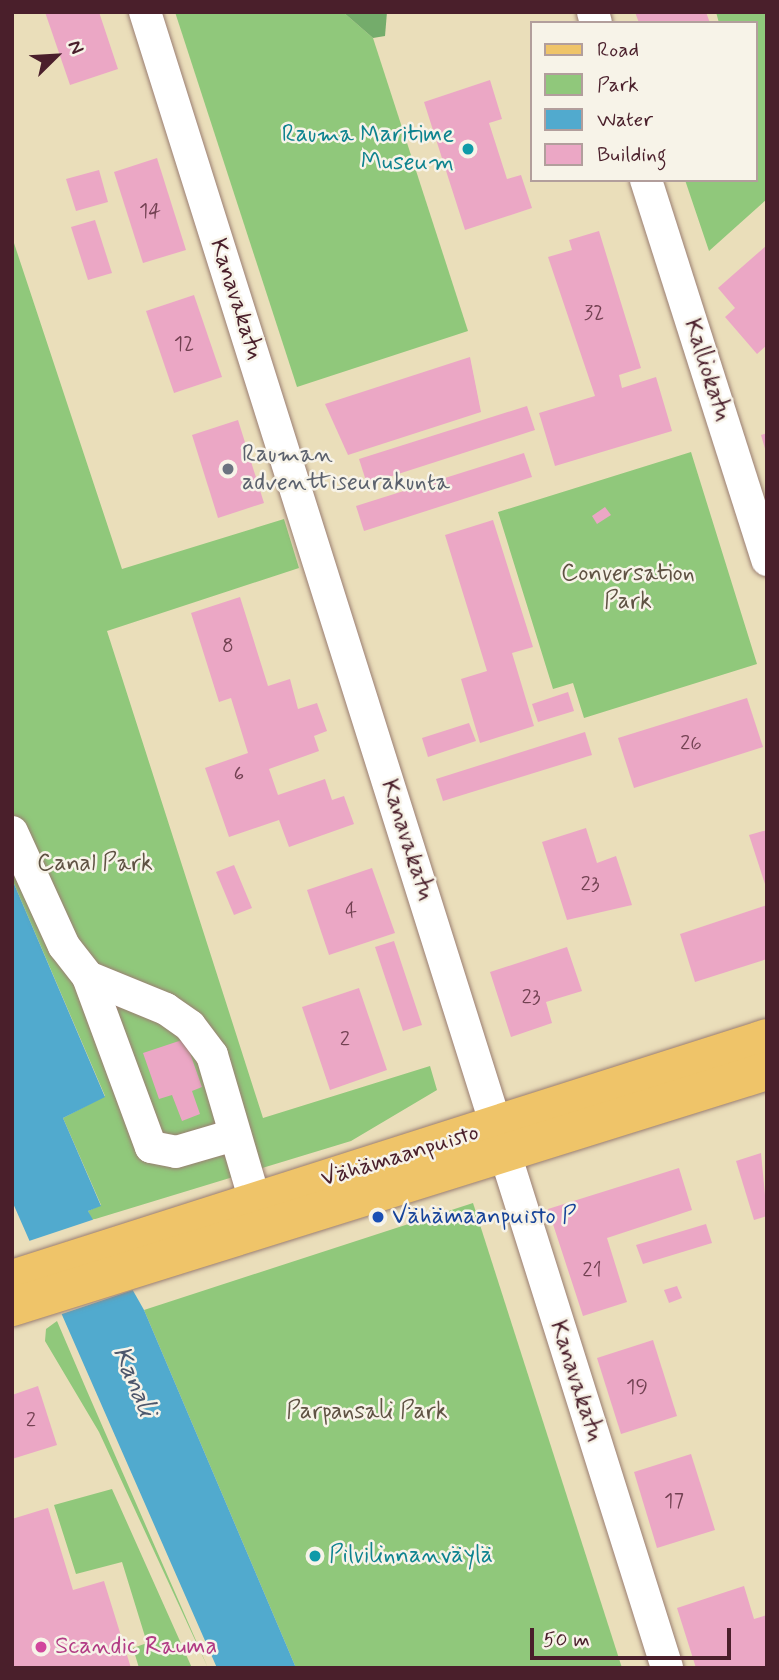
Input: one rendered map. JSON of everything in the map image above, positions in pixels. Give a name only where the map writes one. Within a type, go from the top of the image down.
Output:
[{"type":"main road","name":"Vähämaanpuisto","points":[[25,1289],[501,1139],[767,1038]]},
{"type":"main road","name":"Vähämaanpuisto","points":[[126,1256],[256,1201],[767,1071]]},
{"type":"street","name":"Kanavakatu","points":[[145,12],[667,1668]]},
{"type":"street","name":"Kalliokatu","points":[[647,182],[767,559]]},
{"type":"street","points":[[12,832],[64,946],[88,977],[151,1147],[176,1152],[234,1135]]},
{"type":"street","points":[[88,977],[144,998],[190,1026],[212,1055],[256,1201]]},
{"type":"green space","points":[[175,12],[343,12],[373,38],[468,331],[297,387]]},
{"type":"green space","points":[[343,12],[387,12],[385,36],[373,38]]},
{"type":"green space","points":[[716,12],[767,12],[767,199],[709,251],[686,182],[758,182],[758,21],[718,21]]},
{"type":"green space","name":"Canal Park","points":[[12,237],[122,569],[284,519],[299,568],[107,631],[263,1118],[430,1066],[437,1090],[351,1141],[92,1220],[88,1211],[101,1205],[63,1118],[105,1096],[12,879]]},
{"type":"green space","name":"Conversation Park","points":[[691,452],[757,664],[584,718],[573,683],[553,689],[498,512]]},
{"type":"green space","name":"Parpansali Park","points":[[473,1203],[622,1668],[296,1668],[144,1310]]},
{"type":"green space","points":[[57,1321],[208,1668],[99,1432],[45,1341],[46,1329]]},
{"type":"green space","points":[[112,1489],[192,1668],[139,1668],[133,1648],[147,1643],[122,1562],[76,1574],[54,1505]]},
{"type":"water","name":"Kanali","points":[[12,879],[105,1097],[63,1118],[101,1206],[88,1211],[144,1310],[296,1668],[217,1668],[12,1201]]},
{"type":"pier","points":[[95,1219],[136,1289],[59,1315],[26,1242]]},
{"type":"building","points":[[45,12],[99,12],[118,69],[70,85]]},
{"type":"building","points":[[635,12],[706,12],[709,21],[638,21]]},
{"type":"building","name":"Rauma Maritime Museum","points":[[490,80],[502,119],[489,123],[507,179],[521,175],[532,208],[465,230],[424,102]]},
{"type":"building","points":[[157,158],[186,250],[143,263],[114,172]]},
{"type":"building","points":[[99,170],[108,202],[76,211],[66,179]]},
{"type":"building","points":[[95,220],[112,273],[88,280],[71,227]]},
{"type":"building","points":[[599,231],[641,368],[619,375],[622,388],[656,377],[672,431],[555,466],[539,413],[595,396],[548,257],[572,250],[569,240]]},
{"type":"building","points":[[767,245],[767,345],[757,354],[725,317],[735,308],[718,288]]},
{"type":"building","points":[[194,295],[222,377],[174,393],[146,311]]},
{"type":"building","points":[[470,357],[481,412],[348,455],[325,404]]},
{"type":"building","points":[[527,406],[535,430],[367,484],[359,459]]},
{"type":"building","name":"Rauman adventtiseurakunta","points":[[238,420],[264,503],[218,518],[192,435]]},
{"type":"building","points":[[767,433],[767,452],[766,452],[761,435]]},
{"type":"building","points":[[524,453],[532,477],[364,531],[356,506]]},
{"type":"building","points":[[605,507],[611,515],[597,524],[592,516]]},
{"type":"building","points":[[493,520],[533,647],[512,653],[534,726],[480,743],[461,679],[487,671],[445,535]]},
{"type":"building","points":[[240,597],[268,686],[290,679],[298,709],[317,703],[327,731],[314,736],[319,751],[269,769],[278,795],[325,779],[332,800],[344,796],[354,824],[289,847],[279,820],[229,837],[205,768],[248,753],[231,698],[219,702],[191,613]]},
{"type":"building","points":[[568,692],[574,711],[538,722],[532,704]]},
{"type":"building","points":[[747,698],[763,747],[634,788],[618,738]]},
{"type":"building","points":[[469,723],[476,741],[428,757],[422,738]]},
{"type":"building","points":[[585,732],[592,755],[443,801],[436,779]]},
{"type":"building","points":[[586,828],[597,863],[616,856],[632,905],[567,920],[542,842]]},
{"type":"building","points":[[767,830],[767,887],[766,887],[749,835]]},
{"type":"building","points":[[234,865],[252,908],[234,915],[216,872]]},
{"type":"building","points":[[372,868],[395,933],[329,955],[307,890]]},
{"type":"building","points":[[767,905],[767,959],[695,982],[680,934]]},
{"type":"building","points":[[394,941],[422,1025],[403,1031],[375,947]]},
{"type":"building","points":[[567,947],[582,991],[546,1002],[552,1023],[511,1037],[490,972]]},
{"type":"building","points":[[359,988],[387,1070],[330,1090],[302,1007]]},
{"type":"building","points":[[185,1039],[202,1087],[192,1091],[200,1114],[182,1121],[172,1095],[159,1099],[143,1053]]},
{"type":"building","points":[[761,1153],[767,1216],[754,1220],[736,1161]]},
{"type":"building","points":[[679,1168],[692,1210],[607,1238],[627,1302],[583,1316],[548,1209]]},
{"type":"building","points":[[706,1224],[712,1243],[643,1264],[636,1245]]},
{"type":"building","points":[[677,1286],[682,1298],[669,1303],[664,1290]]},
{"type":"building","points":[[653,1340],[677,1416],[621,1434],[597,1358]]},
{"type":"building","points":[[38,1386],[57,1445],[12,1459],[12,1395]]},
{"type":"building","points":[[691,1454],[715,1530],[657,1548],[634,1472]]},
{"type":"building","points":[[48,1508],[73,1590],[104,1581],[131,1668],[12,1668],[12,1519]]},
{"type":"building","points":[[744,1586],[754,1619],[767,1615],[767,1668],[696,1668],[677,1608]]},
{"type":"place","name":"Rauma Maritime Museum","points":[[468,149]]},
{"type":"place","name":"Rauman adventtiseurakunta","points":[[228,469]]},
{"type":"place","name":"Vähämaanpuisto P","points":[[378,1217]]},
{"type":"place","name":"Pilvilinnanväylä","points":[[315,1556]]},
{"type":"place","name":"Scandic Rauma","points":[[41,1647]]}]
